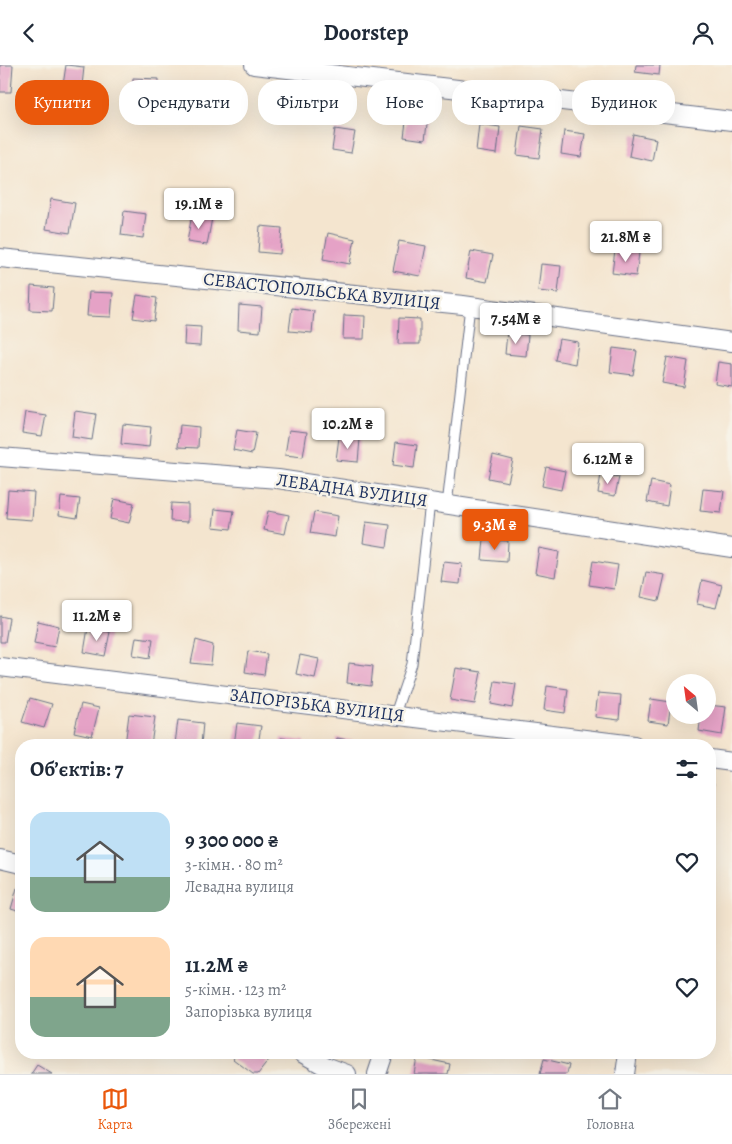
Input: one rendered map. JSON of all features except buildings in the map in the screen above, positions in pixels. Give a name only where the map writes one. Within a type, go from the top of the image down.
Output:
[{"type":"street","points":[[254,65],[732,121]]},
{"type":"street","name":"СЕВАСТОПОЛЬСЬКА ВУЛИЦЯ","points":[[0,258],[470,306],[732,342]]},
{"type":"street","name":"ЛЕВАДНА ВУЛИЦЯ","points":[[0,457],[278,479],[732,548]]},
{"type":"street","name":"ЗАПОРІЗЬКА ВУЛИЦЯ","points":[[0,667],[588,739]]},
{"type":"street","points":[[716,760],[732,762]]},
{"type":"street","points":[[0,859],[15,863]]},
{"type":"street","points":[[312,1059],[347,1074]]},
{"type":"street","points":[[377,1074],[382,1059]]},
{"type":"street","points":[[625,1074],[627,1059]]},
{"type":"lane","points":[[395,714],[412,664],[470,306]]}]
